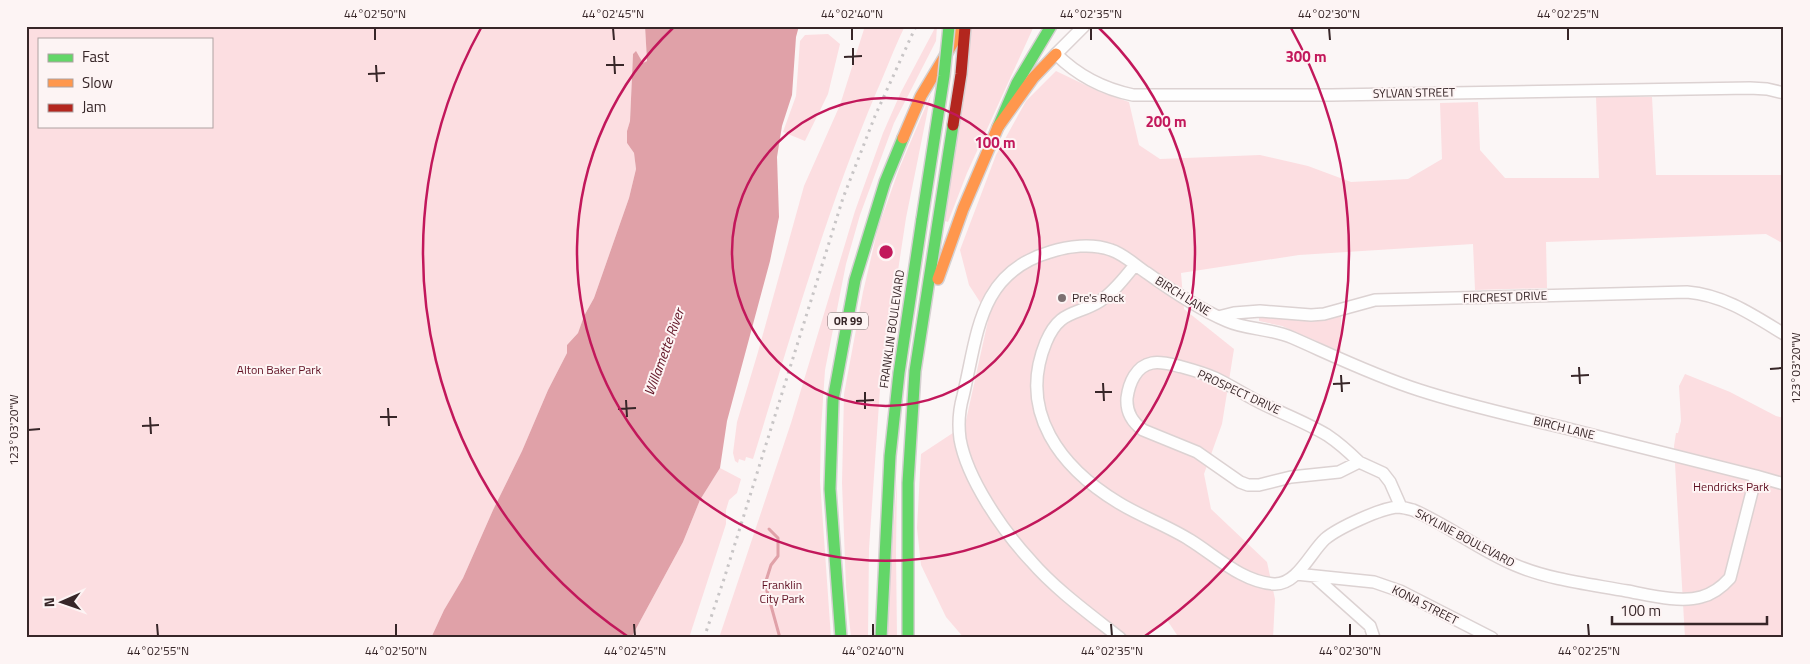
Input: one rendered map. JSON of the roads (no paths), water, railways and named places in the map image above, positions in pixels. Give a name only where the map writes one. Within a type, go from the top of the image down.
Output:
[{"type":"main road","name":"FRANKLIN BOULEVARD","points":[[881,638],[890,456],[899,373],[944,76],[949,26]]},
{"type":"main road","points":[[908,638],[908,483],[915,371],[961,74],[964,26]]},
{"type":"main road","name":"OR 99","points":[[841,638],[830,489],[833,400],[855,280],[885,182],[922,96],[964,26]]},
{"type":"main road","points":[[924,320],[963,209],[1017,83],[1051,26]]},
{"type":"main road","points":[[998,127],[1033,78],[1056,54]]},
{"type":"street","points":[[1056,54],[1084,26]]},
{"type":"street","name":"SYLVAN STREET","points":[[1056,54],[1068,67],[1108,88],[1121,93],[1142,96],[1750,88],[1784,93]]},
{"type":"street","name":"BIRCH LANE","points":[[1120,638],[1032,563],[1000,522],[981,491],[966,460],[961,442],[959,415],[979,326],[992,291],[1008,272],[1051,251],[1086,246],[1113,250],[1135,266],[1218,317],[1236,325],[1258,328],[1292,337],[1374,374],[1446,398],[1784,484]]},
{"type":"street","name":"SKYLINE BOULEVARD","points":[[1135,266],[1106,297],[1097,303],[1071,313],[1056,324],[1051,331],[1041,358],[1036,391],[1041,418],[1054,445],[1073,468],[1097,488],[1120,504],[1189,539],[1236,571],[1256,580],[1279,584],[1296,574],[1333,533],[1369,516],[1390,508],[1401,507],[1424,516],[1512,564],[1553,578],[1661,597],[1703,597],[1721,588],[1730,578],[1756,476]]},
{"type":"street","name":"FIRCREST DRIVE","points":[[1218,317],[1247,311],[1311,316],[1375,300],[1688,292],[1713,296],[1724,300],[1784,334]]},
{"type":"street","name":"PROSPECT DRIVE","points":[[1359,462],[1339,472],[1291,478],[1259,485],[1240,482],[1197,452],[1143,430],[1136,425],[1129,414],[1127,404],[1132,381],[1136,373],[1143,366],[1161,362],[1215,378],[1266,406],[1313,427],[1342,446],[1359,462],[1383,473],[1390,482],[1401,507]]},
{"type":"street","name":"KONA STREET","points":[[1296,574],[1374,582],[1386,585],[1492,638]]},
{"type":"street","points":[[1314,576],[1370,626],[1374,638]]},
{"type":"water","name":"Willamette River","points":[[645,26],[799,26],[796,37],[792,95],[782,126],[777,157],[779,217],[770,261],[727,421],[720,468],[700,500],[683,542],[631,638],[431,638],[444,610],[463,578],[522,451],[548,390],[567,353],[567,345],[578,333],[584,316],[594,298],[629,198],[636,169],[634,153],[627,143],[627,131],[630,121],[633,54],[636,51],[643,63],[647,61]]},
{"type":"waterway","points":[[769,529],[778,538],[778,556],[771,565],[765,584],[780,638]]},
{"type":"railway","points":[[704,638],[843,198],[875,116],[916,26]]},
{"type":"place","name":"Pre's Rock","points":[[1062,298]]},
{"type":"park label","name":"Alton Baker Park","points":[[279,370]]},
{"type":"park label","name":"Hendricks Park","points":[[1731,487]]},
{"type":"park label","name":"Franklin City Park","points":[[782,592]]}]
